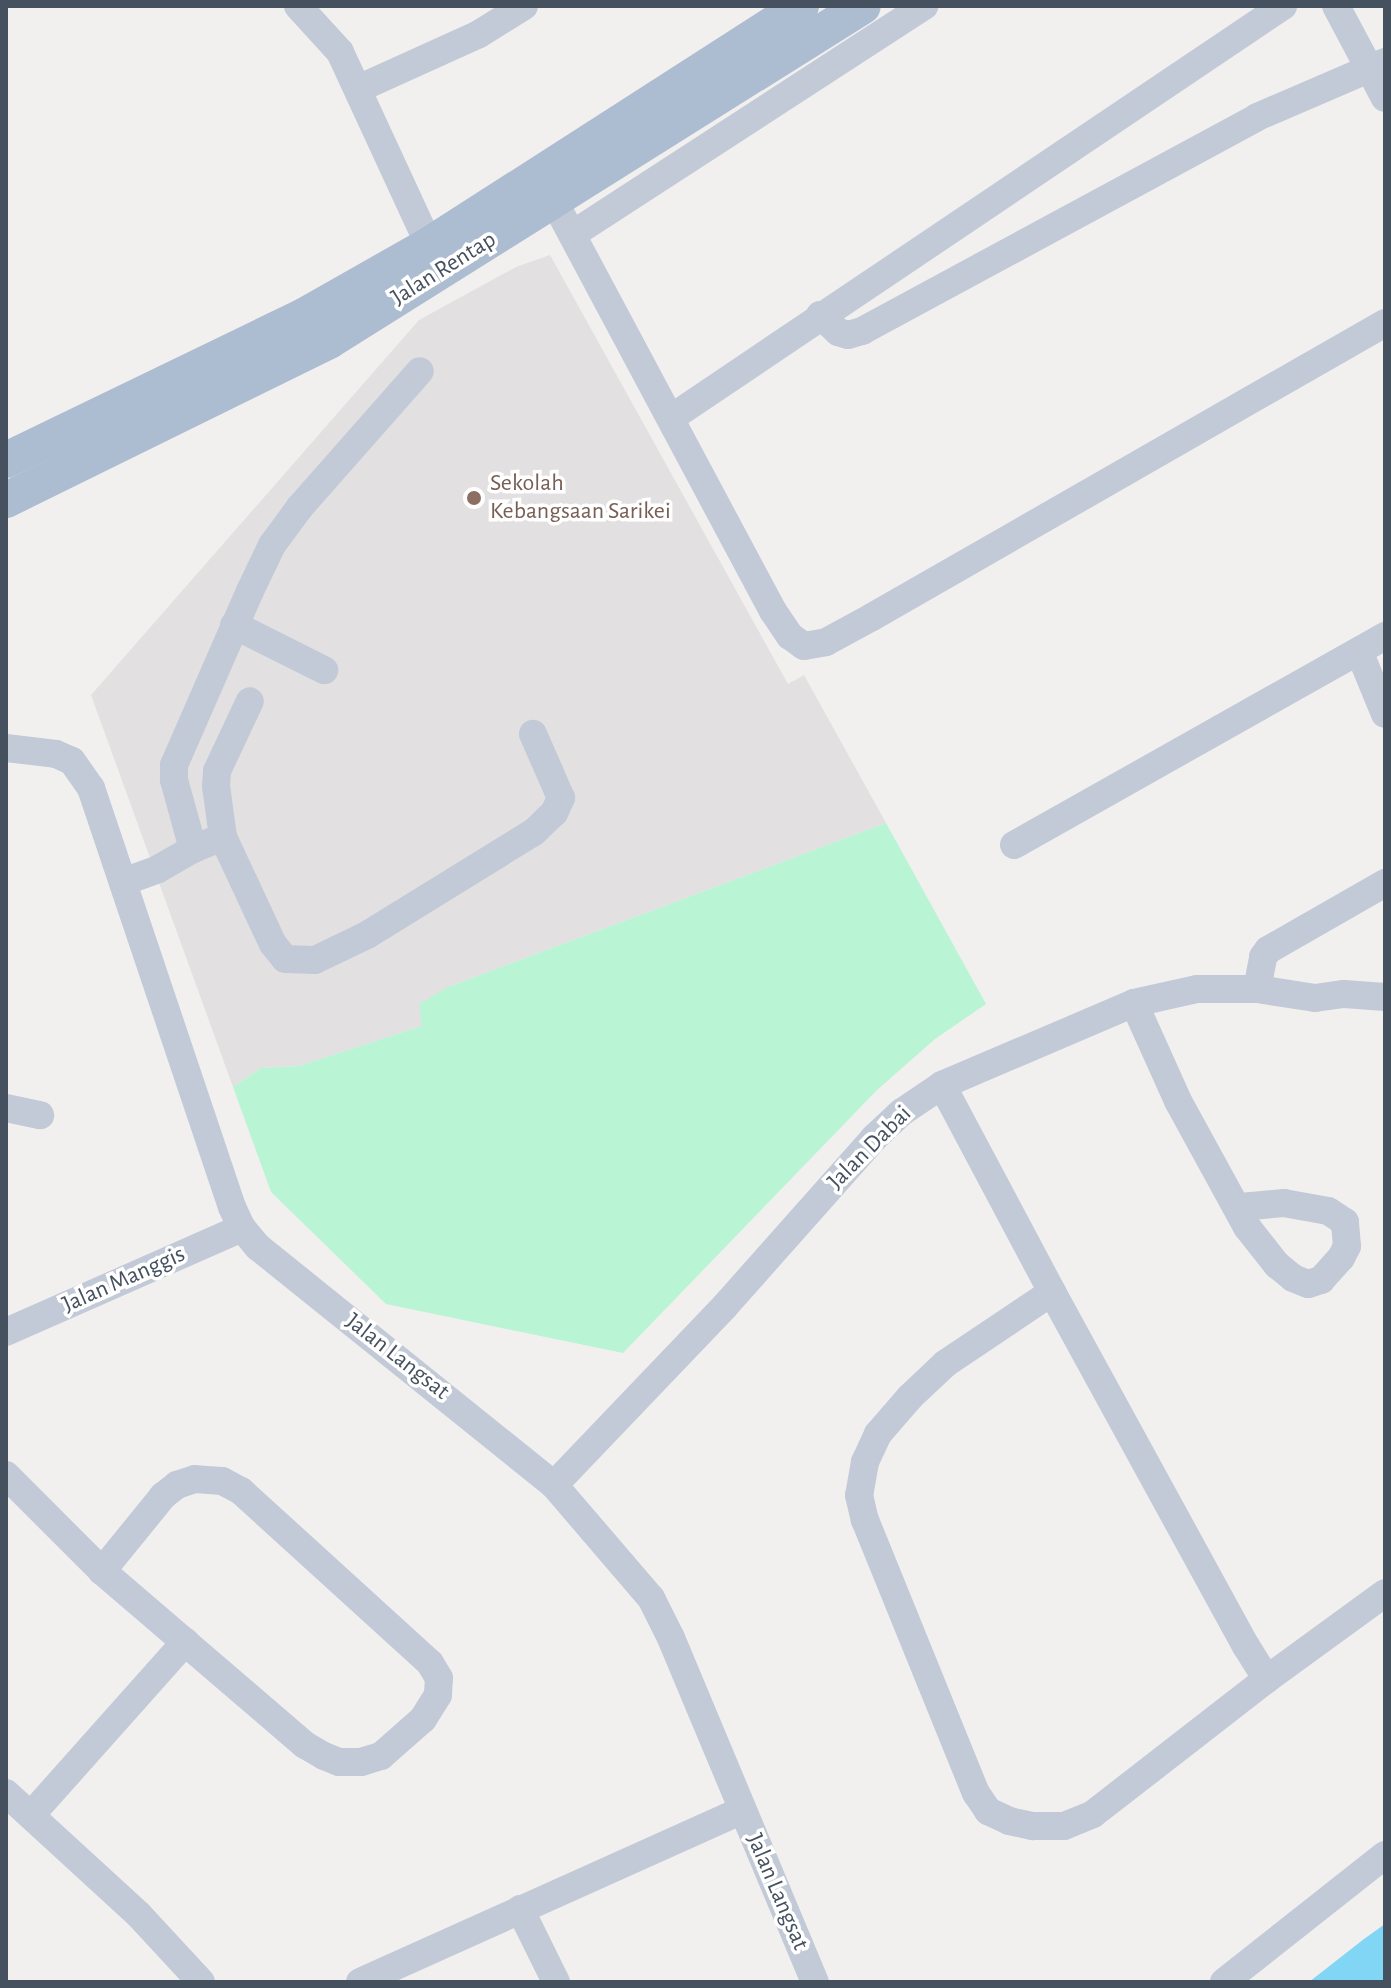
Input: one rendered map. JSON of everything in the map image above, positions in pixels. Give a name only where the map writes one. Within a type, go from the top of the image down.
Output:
[{"type":"main road","name":"Jalan Rentap","points":[[6,460],[304,316],[429,245],[801,6]]},
{"type":"main road","name":"Jalan Rentap","points":[[6,500],[329,341],[863,6]]},
{"type":"street","points":[[298,6],[340,52],[360,88],[368,114],[429,245]]},
{"type":"street","points":[[360,88],[479,34],[524,6]]},
{"type":"street","points":[[573,234],[924,6]]},
{"type":"street","points":[[671,418],[1283,6]]},
{"type":"street","points":[[1336,6],[1378,67],[1385,98]]},
{"type":"street","points":[[820,315],[838,332],[848,335],[862,331],[1257,117],[1378,67]]},
{"type":"street","points":[[554,201],[773,611],[790,636],[804,646],[826,642],[872,617],[1385,323]]},
{"type":"street","points":[[193,849],[174,780],[174,765],[234,625],[272,545],[300,507],[420,371]]},
{"type":"street","points":[[234,625],[324,670]]},
{"type":"street","points":[[1014,845],[1385,636]]},
{"type":"street","points":[[1359,651],[1385,714]]},
{"type":"street","points":[[250,701],[217,771],[216,786],[223,837],[273,944],[285,959],[315,960],[367,935],[534,832],[554,813],[561,798],[533,734]]},
{"type":"street","name":"Jalan Langsat","points":[[6,748],[56,754],[72,761],[83,771],[232,1207],[242,1228],[258,1247],[554,1485],[651,1598],[671,1638],[815,1982]]},
{"type":"street","points":[[123,882],[158,869],[193,849],[223,837]]},
{"type":"street","points":[[1257,989],[1263,957],[1268,950],[1385,883]]},
{"type":"street","name":"Jalan Dabai","points":[[554,1485],[725,1306],[874,1138],[902,1112],[942,1085],[1134,1003],[1197,989],[1257,989],[1315,998],[1344,994],[1385,997]]},
{"type":"street","points":[[1315,998],[1347,1011],[1385,1015]]},
{"type":"street","points":[[1134,1003],[1178,1101],[1240,1207]]},
{"type":"street","points":[[942,1085],[1052,1292],[1267,1679]]},
{"type":"street","points":[[6,1108],[40,1115]]},
{"type":"street","name":"Jalan Manggis","points":[[6,1332],[242,1228]]},
{"type":"street","points":[[1052,1292],[945,1364],[910,1397],[878,1434],[865,1462],[859,1495],[865,1520],[976,1793],[988,1811],[1009,1821],[1033,1826],[1064,1826],[1093,1814],[1267,1679],[1385,1593]]},
{"type":"street","points":[[6,1475],[102,1571],[305,1745],[339,1762],[361,1762],[381,1756],[423,1719],[438,1695],[439,1678],[430,1663],[241,1491],[222,1481],[195,1479],[177,1485],[163,1496],[102,1571]]},
{"type":"street","points":[[31,1815],[185,1642]]},
{"type":"street","points":[[6,1793],[139,1915],[201,1982]]},
{"type":"street","points":[[360,1982],[742,1810]]},
{"type":"street","points":[[1224,1982],[1385,1855]]},
{"type":"street","points":[[520,1909],[556,1982]]},
{"type":"shaded area","name":"Sekolah Kebangsaan Sarikei","points":[[550,255],[788,684],[804,675],[886,823],[448,987],[422,1026],[299,1066],[261,1068],[233,1087],[91,695],[419,320],[516,267]]},
{"type":"green space","points":[[886,823],[986,1004],[935,1039],[877,1090],[623,1353],[386,1304],[271,1192],[233,1087],[261,1068],[299,1066],[422,1026],[419,1004],[448,987]]},
{"type":"water","points":[[1385,1924],[1385,1982],[1309,1982],[1364,1939]]},
{"type":"place","name":"Sekolah Kebangsaan Sarikei","points":[[474,498]]}]
